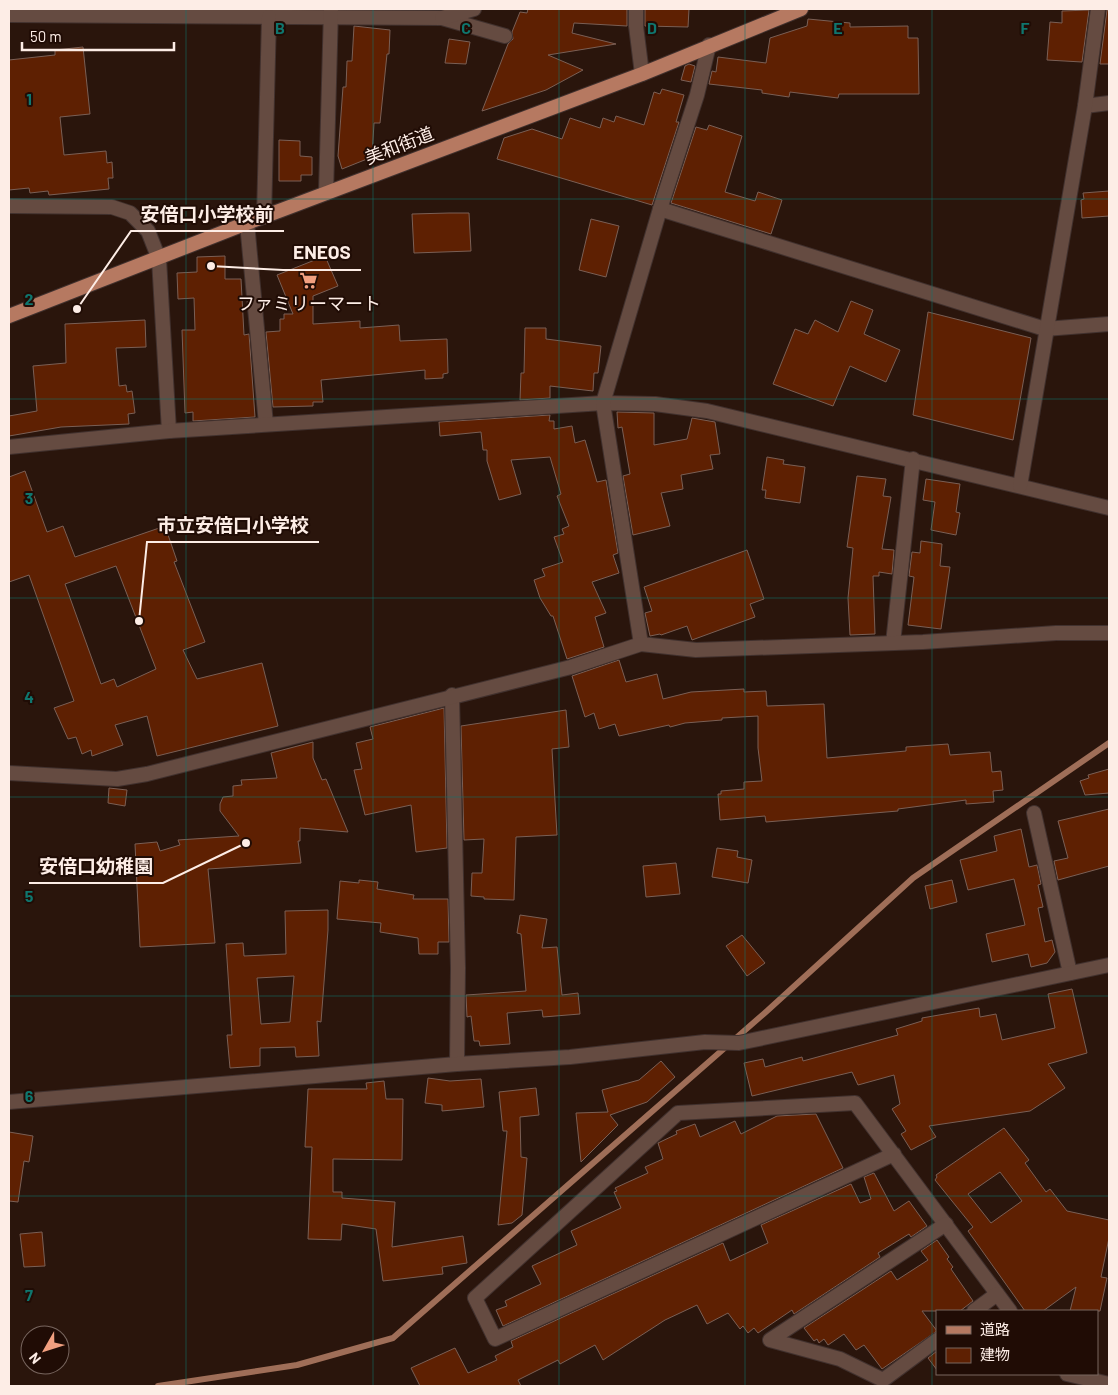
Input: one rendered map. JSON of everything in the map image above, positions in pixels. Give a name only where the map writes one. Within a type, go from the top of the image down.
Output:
[{"type":"main road","name":"美和街道","points":[[9,316],[159,259],[326,192],[642,74],[801,9]]},
{"type":"street","points":[[442,18],[474,9]]},
{"type":"street","points":[[636,9],[636,26],[642,74]]},
{"type":"street","points":[[1020,486],[1045,329],[1085,106],[1098,9]]},
{"type":"street","points":[[326,192],[331,13]]},
{"type":"street","points":[[9,14],[270,17],[331,13],[442,18],[505,36]]},
{"type":"street","points":[[264,217],[270,17]]},
{"type":"street","points":[[641,644],[603,403],[660,209],[697,95],[709,45]]},
{"type":"street","points":[[1085,106],[1109,103]]},
{"type":"street","points":[[9,206],[112,207],[130,212],[148,231],[159,259],[169,431]]},
{"type":"street","points":[[660,209],[1045,329],[1109,324]]},
{"type":"street","points":[[247,223],[266,424]]},
{"type":"street","points":[[9,446],[266,424],[603,403],[654,404],[707,411],[913,459],[1109,508]]},
{"type":"street","points":[[893,643],[913,459]]},
{"type":"street","points":[[9,773],[117,779],[147,774],[452,695],[571,667],[641,644],[696,650],[893,643],[1056,633],[1109,633]]},
{"type":"street","points":[[452,695],[458,958],[457,1064]]},
{"type":"street","points":[[1034,813],[1070,974]]},
{"type":"street","points":[[9,1102],[457,1064],[570,1057],[705,1042],[739,1043],[1109,965]]},
{"type":"street","points":[[894,1154],[495,1339],[475,1298],[678,1114],[855,1102],[894,1154],[946,1224],[1009,1310]]},
{"type":"street","points":[[936,1341],[883,1380],[840,1359],[770,1340],[946,1224]]},
{"type":"street","points":[[975,1310],[997,1294]]},
{"type":"street","points":[[1070,1379],[1109,1384]]},
{"type":"building","points":[[528,9],[627,9],[627,26],[574,23],[572,33],[616,44],[548,55],[583,70],[546,90],[482,111],[508,44],[513,39],[512,32],[520,12],[527,13]]},
{"type":"building","points":[[645,9],[689,9],[688,27],[645,26]]},
{"type":"building","points":[[1089,10],[1082,62],[1047,60],[1050,22],[1062,23],[1062,11]]},
{"type":"building","points":[[1107,10],[1109,10],[1109,64],[1100,64]]},
{"type":"building","points":[[808,19],[850,23],[850,27],[908,26],[908,38],[918,38],[919,94],[839,94],[838,98],[790,92],[789,97],[762,93],[762,90],[709,84],[712,71],[716,72],[718,57],[766,63],[770,38],[807,26]]},
{"type":"building","points":[[354,26],[390,30],[389,54],[387,54],[380,123],[374,123],[372,157],[342,169],[338,156],[343,87],[346,87],[347,61],[352,61]]},
{"type":"building","points":[[449,39],[470,42],[466,64],[445,63]]},
{"type":"building","points":[[83,47],[90,114],[60,117],[64,155],[106,151],[107,163],[112,162],[113,178],[108,178],[109,189],[49,195],[48,191],[30,193],[29,188],[9,190],[9,60],[55,55],[55,50]]},
{"type":"building","points":[[689,64],[695,66],[691,82],[681,80],[685,66]]},
{"type":"building","points":[[662,89],[684,95],[676,122],[679,122],[652,205],[497,159],[504,138],[532,129],[562,139],[570,118],[600,128],[603,118],[614,122],[616,116],[644,125],[654,92],[660,94]]},
{"type":"building","points":[[709,125],[742,136],[725,192],[755,201],[758,192],[782,200],[771,234],[671,203],[696,127],[707,130]]},
{"type":"building","points":[[279,140],[300,141],[300,156],[312,157],[312,175],[301,175],[301,181],[279,181]]},
{"type":"building","points":[[1109,191],[1109,216],[1082,218],[1081,200],[1084,199],[1083,193]]},
{"type":"building","points":[[469,213],[471,251],[414,253],[412,214]]},
{"type":"building","points":[[591,219],[619,226],[606,277],[579,270]]},
{"type":"building","points":[[225,256],[225,279],[241,279],[244,335],[249,334],[255,417],[193,421],[193,412],[185,413],[182,330],[195,330],[194,298],[178,299],[177,273],[197,272],[197,257]]},
{"type":"building","points":[[325,256],[338,286],[313,296],[313,324],[360,321],[360,328],[399,325],[400,341],[447,339],[448,373],[443,374],[443,378],[425,379],[425,370],[321,380],[323,402],[313,402],[313,406],[273,407],[266,332],[280,331],[280,319],[284,319],[284,314],[293,314],[277,275]]},
{"type":"building","points":[[851,301],[873,310],[864,334],[900,350],[886,382],[850,366],[833,406],[773,384],[795,329],[808,334],[815,320],[838,332]]},
{"type":"building","points":[[928,312],[1031,338],[1013,440],[913,415]]},
{"type":"building","points":[[145,320],[146,347],[116,348],[119,386],[126,385],[127,392],[132,391],[135,413],[128,414],[129,424],[61,427],[9,436],[9,416],[37,411],[33,366],[66,363],[65,324]]},
{"type":"building","points":[[525,328],[546,328],[546,339],[601,346],[598,373],[594,373],[593,391],[550,386],[550,398],[520,400],[521,373],[524,373]]},
{"type":"building","points":[[617,412],[654,413],[654,445],[687,439],[692,418],[715,422],[720,454],[710,455],[713,469],[681,475],[683,489],[661,493],[670,526],[633,535],[623,476],[630,474],[622,427],[618,428]]},
{"type":"building","points":[[550,415],[549,421],[554,421],[554,429],[572,426],[575,443],[585,440],[597,482],[606,480],[618,553],[613,555],[619,573],[592,582],[606,613],[595,617],[604,647],[567,659],[553,616],[551,616],[540,598],[534,580],[545,576],[542,569],[563,562],[554,537],[564,534],[562,529],[569,526],[557,496],[561,494],[550,457],[511,460],[521,494],[499,500],[487,461],[487,450],[483,450],[481,432],[440,436],[439,422]]},
{"type":"building","points":[[767,457],[784,460],[783,464],[805,467],[800,503],[765,498],[766,490],[762,490]]},
{"type":"building","points":[[25,471],[47,532],[63,526],[75,557],[165,526],[177,561],[174,562],[205,642],[183,650],[197,679],[262,663],[278,726],[157,756],[147,716],[115,725],[123,745],[92,756],[91,750],[82,754],[76,737],[68,739],[54,708],[74,701],[29,575],[9,582],[9,477]],"holes":[[[116,566],[156,669],[117,687],[114,679],[101,684],[65,584]]]},
{"type":"building","points":[[857,476],[886,479],[883,496],[891,497],[882,549],[894,550],[892,574],[879,572],[879,576],[873,576],[875,634],[850,635],[848,598],[853,548],[847,547]]},
{"type":"building","points":[[926,479],[960,484],[956,512],[960,513],[956,535],[931,530],[935,502],[923,500]]},
{"type":"building","points":[[921,541],[942,544],[940,566],[950,567],[941,629],[908,625],[914,577],[909,576],[912,552],[920,553]]},
{"type":"building","points":[[747,550],[764,599],[750,604],[755,617],[692,640],[687,626],[661,635],[650,636],[645,613],[652,611],[644,587]]},
{"type":"building","points":[[619,660],[626,682],[657,674],[663,699],[691,692],[744,689],[744,692],[766,691],[767,706],[824,704],[827,758],[906,751],[906,747],[948,744],[950,755],[990,752],[992,772],[1001,771],[1003,790],[993,791],[994,802],[966,804],[966,800],[898,809],[898,811],[766,822],[765,816],[720,820],[718,794],[721,794],[721,791],[744,789],[744,782],[762,781],[758,748],[758,716],[722,718],[722,720],[685,723],[670,727],[669,725],[619,736],[615,724],[599,729],[594,713],[585,717],[572,676]]},
{"type":"building","points":[[444,708],[447,848],[416,852],[411,805],[365,815],[354,770],[362,769],[356,743],[373,739],[370,727]]},
{"type":"building","points":[[566,710],[569,747],[552,749],[557,835],[516,837],[514,900],[484,899],[484,897],[471,896],[472,873],[482,873],[484,839],[464,840],[461,726]]},
{"type":"building","points":[[313,742],[313,758],[322,780],[326,779],[348,832],[300,828],[300,841],[298,841],[301,863],[208,869],[215,943],[140,947],[135,844],[157,842],[160,851],[180,845],[178,840],[239,836],[220,811],[223,797],[233,796],[233,786],[242,785],[241,780],[277,778],[271,753]]},
{"type":"building","points":[[1109,769],[1109,793],[1085,795],[1080,781],[1089,778],[1088,775]]},
{"type":"building","points":[[109,788],[127,790],[125,806],[108,803]]},
{"type":"building","points":[[1109,809],[1109,866],[1058,880],[1054,861],[1068,858],[1058,821]]},
{"type":"building","points":[[1021,829],[1029,867],[1037,865],[1041,884],[1038,885],[1043,907],[1038,908],[1045,942],[1052,940],[1055,952],[1047,963],[1031,967],[1028,954],[992,962],[986,934],[1025,925],[1014,879],[968,890],[960,860],[997,851],[994,836]]},
{"type":"building","points":[[717,848],[738,851],[737,857],[752,860],[748,883],[712,877]]},
{"type":"building","points":[[676,863],[680,894],[646,897],[643,866]]},
{"type":"building","points":[[359,880],[378,882],[377,889],[414,895],[413,899],[448,899],[449,942],[438,942],[438,954],[419,954],[418,938],[380,932],[381,923],[337,919],[340,881],[359,883]]},
{"type":"building","points":[[952,880],[957,902],[930,909],[925,886]]},
{"type":"building","points":[[328,910],[321,1022],[317,1021],[319,1056],[296,1057],[295,1047],[260,1048],[260,1066],[230,1068],[227,1035],[232,1035],[226,944],[243,943],[244,956],[286,954],[285,911]],"holes":[[[294,976],[290,1022],[261,1024],[257,978]]]},
{"type":"building","points":[[520,915],[547,919],[542,948],[557,947],[562,995],[578,993],[580,1014],[543,1017],[542,1010],[507,1013],[510,1044],[480,1046],[479,1041],[474,1041],[471,1016],[467,1017],[466,995],[526,991],[521,934],[517,933]]},
{"type":"building","points":[[742,935],[765,963],[747,976],[726,946]]},
{"type":"building","points":[[1072,989],[1087,1053],[1048,1064],[1065,1088],[1030,1111],[929,1126],[936,1137],[911,1150],[901,1134],[906,1131],[892,1109],[900,1104],[894,1075],[858,1085],[852,1072],[752,1096],[744,1063],[763,1059],[765,1067],[802,1057],[803,1061],[898,1035],[896,1029],[922,1021],[922,1018],[979,1008],[980,1017],[996,1014],[1002,1040],[1055,1028],[1048,994]]},
{"type":"building","points":[[661,1061],[675,1077],[647,1102],[610,1115],[618,1125],[581,1162],[576,1113],[608,1112],[602,1090],[639,1080]]},
{"type":"building","points":[[428,1078],[450,1081],[481,1079],[484,1107],[442,1111],[442,1105],[425,1103]]},
{"type":"building","points":[[384,1081],[386,1099],[403,1099],[402,1160],[333,1159],[333,1192],[342,1192],[342,1198],[395,1202],[392,1247],[463,1236],[467,1263],[442,1267],[443,1274],[383,1281],[376,1229],[342,1224],[341,1240],[308,1239],[312,1147],[305,1147],[308,1089],[367,1089],[366,1083]]},
{"type":"building","points":[[536,1088],[539,1115],[520,1117],[521,1157],[527,1158],[522,1215],[512,1223],[498,1225],[507,1131],[503,1131],[499,1092]]},
{"type":"building","points":[[816,1114],[843,1168],[503,1326],[496,1310],[507,1306],[505,1301],[541,1284],[532,1266],[577,1245],[571,1231],[621,1208],[614,1192],[617,1191],[615,1188],[648,1173],[645,1167],[663,1159],[658,1143],[677,1134],[676,1131],[695,1124],[700,1137],[735,1121],[741,1134],[777,1116]]},
{"type":"building","points":[[1004,1128],[1029,1160],[1025,1163],[1046,1192],[1050,1189],[1067,1211],[1109,1220],[1109,1238],[1101,1277],[1107,1278],[1100,1311],[1070,1310],[1076,1287],[1044,1310],[1024,1310],[968,1231],[973,1227],[935,1180],[936,1175]],"holes":[[[1000,1172],[1022,1201],[991,1223],[968,1194]]]},
{"type":"building","points":[[9,1132],[33,1136],[29,1162],[24,1161],[18,1202],[9,1201]]},
{"type":"building","points":[[874,1173],[894,1211],[909,1201],[927,1226],[911,1237],[909,1234],[878,1253],[880,1257],[794,1314],[792,1310],[758,1333],[754,1328],[748,1333],[743,1326],[740,1329],[728,1313],[707,1324],[697,1305],[665,1320],[603,1360],[595,1345],[560,1364],[558,1360],[518,1380],[521,1386],[420,1386],[411,1368],[455,1348],[468,1373],[497,1360],[495,1356],[513,1347],[511,1341],[723,1243],[730,1261],[768,1243],[761,1225],[851,1184],[860,1203],[871,1199],[864,1177]]},
{"type":"building","points":[[42,1232],[45,1266],[24,1267],[20,1234]]},
{"type":"building","points":[[937,1240],[949,1257],[947,1259],[953,1267],[951,1269],[973,1301],[961,1310],[922,1311],[936,1332],[882,1369],[864,1345],[856,1350],[844,1334],[828,1345],[824,1339],[819,1343],[817,1339],[814,1341],[804,1328],[891,1271],[897,1280],[928,1260],[921,1251]]},
{"type":"building","points":[[936,1352],[936,1369],[928,1358]]},
{"type":"waterway","points":[[158,1386],[297,1365],[393,1338],[767,1011],[913,878],[1109,743]]},
{"type":"place","name":"ENEOS","points":[[211,266]]},
{"type":"place","name":"ファミリーマート","points":[[309,280]]},
{"type":"place","name":"安倍口小学校前","points":[[77,309]]},
{"type":"place","name":"市立安倍口小学校","points":[[139,621]]},
{"type":"place","name":"安倍口幼稚園","points":[[246,843]]}]
